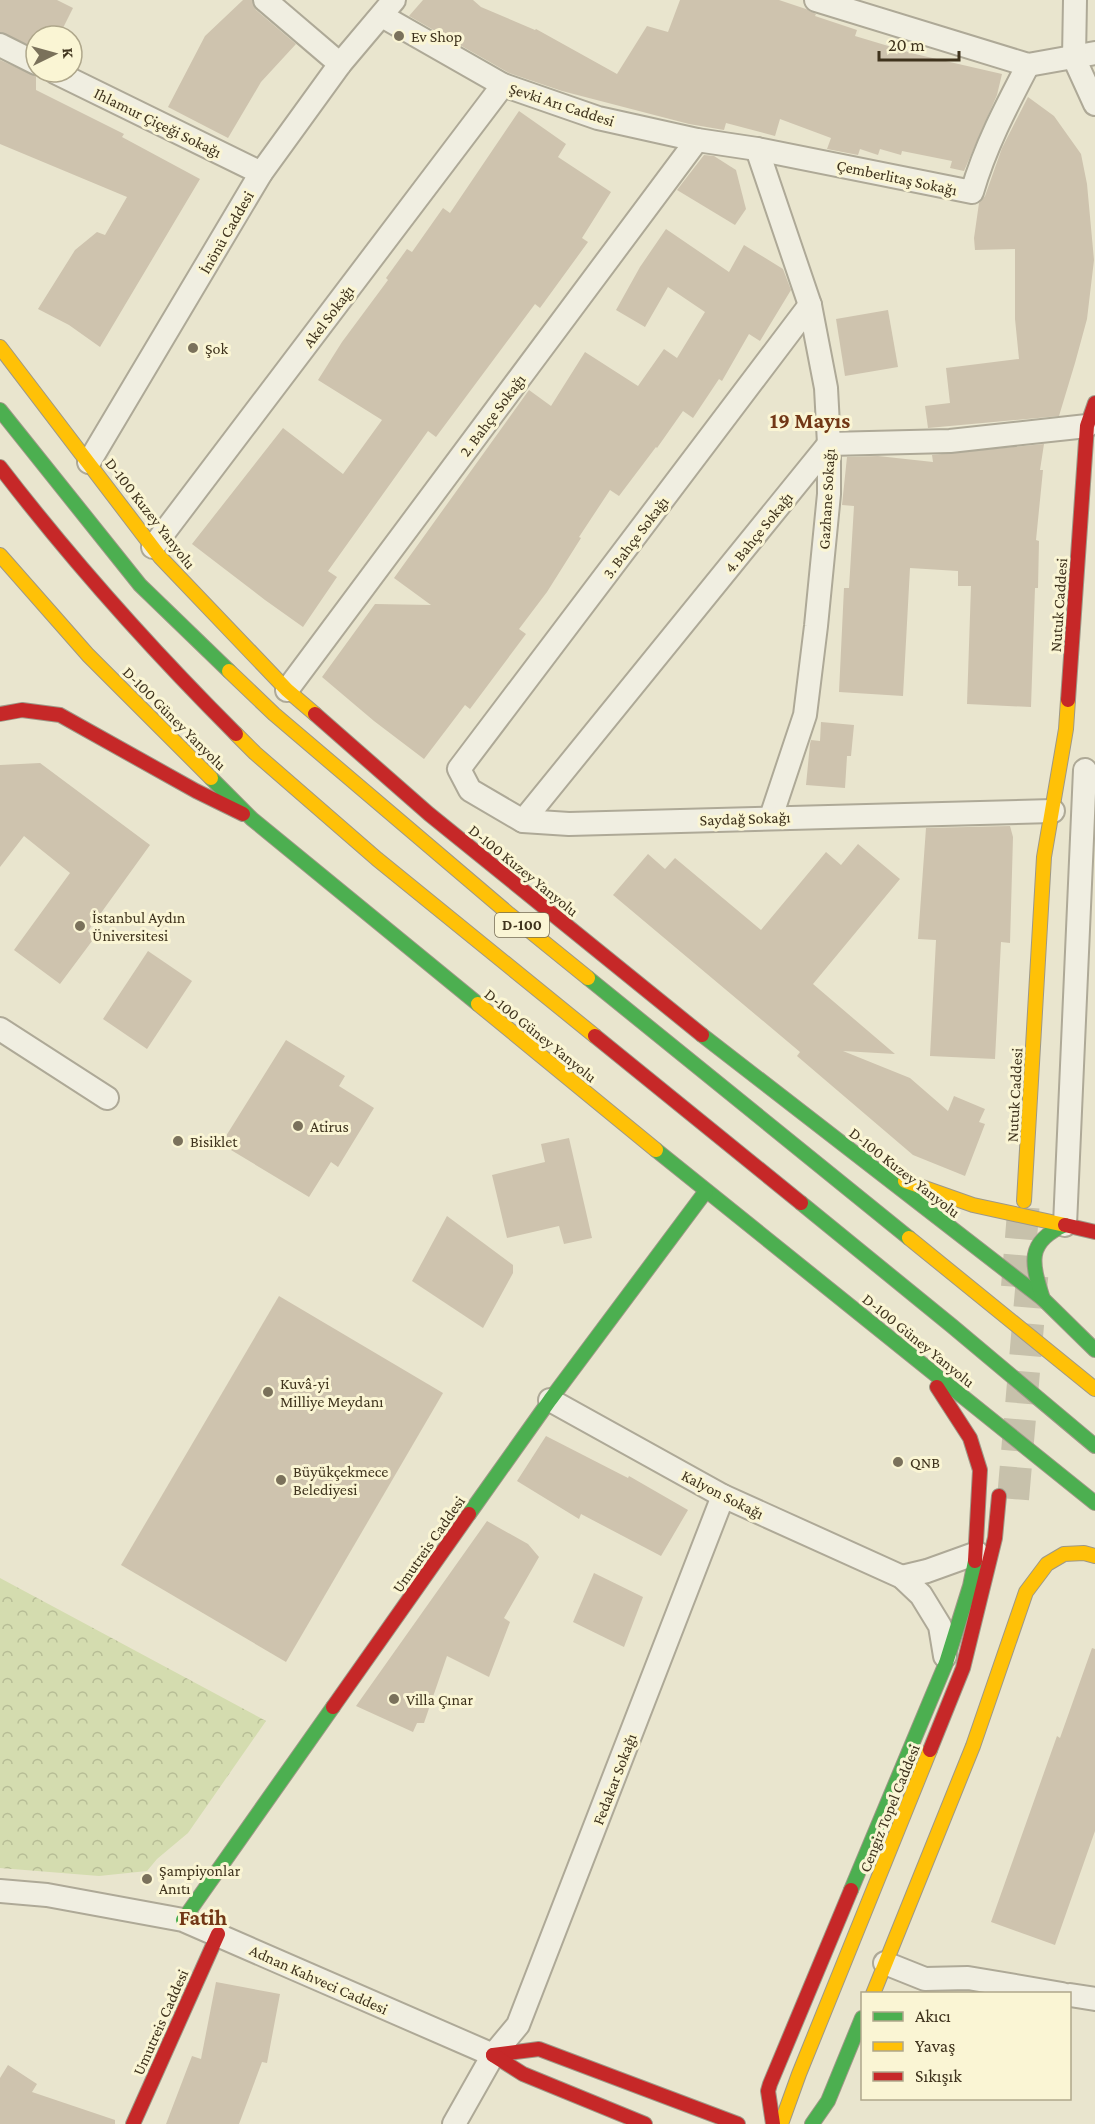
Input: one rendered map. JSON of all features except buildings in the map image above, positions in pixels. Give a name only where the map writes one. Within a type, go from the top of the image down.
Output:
[{"type":"main road","name":"D-100 Kuzey Yanyolu","points":[[0,347],[153,547],[287,690],[456,836],[658,1001],[1043,1299],[1095,1350]]},
{"type":"main road","name":"Nutuk Caddesi","points":[[1024,1202],[1044,857],[1066,729],[1087,426],[1095,403]]},
{"type":"main road","name":"D-100","points":[[0,410],[140,585],[274,714],[509,914],[1095,1389]]},
{"type":"main road","name":"D-100","points":[[0,467],[112,604],[187,685],[264,761],[386,866],[952,1326],[1095,1446]]},
{"type":"main road","name":"D-100 Güney Yanyolu","points":[[0,555],[88,655],[252,819],[706,1191],[1095,1503]]},
{"type":"main road","points":[[0,714],[9,711],[37,710],[60,715],[196,791],[252,819]]},
{"type":"main road","name":"Nutuk Caddesi","points":[[1050,997],[1057,855],[1053,811]]},
{"type":"main road","points":[[877,1171],[973,1205],[1095,1232]]},
{"type":"main road","name":"Umutreis Caddesi","points":[[183,1920],[549,1400],[706,1191]]},
{"type":"main road","points":[[1043,1299],[1034,1272],[1036,1252],[1043,1237],[1065,1225]]},
{"type":"main road","points":[[773,2124],[768,2091],[946,1663],[970,1586],[977,1553],[980,1470],[970,1438],[947,1405],[926,1367]]},
{"type":"main road","name":"Cengiz Topel Caddesi","points":[[781,2124],[791,2094],[963,1668],[995,1538],[999,1496]]},
{"type":"main road","name":"Cengiz Topel Caddesi","points":[[799,2116],[844,1992],[961,1708],[983,1640],[1000,1570],[1011,1510]]},
{"type":"main road","points":[[874,1992],[973,1746],[1026,1592],[1047,1564],[1064,1554],[1084,1553],[1095,1556]]},
{"type":"main road","name":"Umutreis Caddesi","points":[[133,2124],[218,1934]]},
{"type":"main road","points":[[812,2124],[828,2101],[861,2020]]},
{"type":"main road","points":[[493,2055],[539,2049],[738,2124]]},
{"type":"main road","name":"Adnan Kahveci Caddesi","points":[[493,2055],[523,2074],[645,2124]]},
{"type":"street","points":[[265,0],[340,64]]},
{"type":"street","points":[[1075,0],[1095,104]]},
{"type":"street","points":[[823,1],[1028,65],[1085,55]]},
{"type":"street","name":"İnönü Caddesi","points":[[89,462],[96,454],[261,173],[340,64],[388,8]]},
{"type":"street","name":"Şevki Arı Caddesi","points":[[388,8],[503,85],[598,118],[697,140],[757,148]]},
{"type":"street","points":[[0,45],[24,57]]},
{"type":"street","name":"Çemberlitaş Sokağı","points":[[757,148],[972,192],[981,162],[995,129],[1028,65]]},
{"type":"street","name":"Ihlamur Çiçeği Sokağı","points":[[79,84],[261,173]]},
{"type":"street","name":"Akel Sokağı","points":[[153,547],[503,85]]},
{"type":"street","name":"2. Bahçe Sokağı","points":[[287,690],[697,140]]},
{"type":"street","name":"Gazhane Sokağı","points":[[757,148],[810,305],[826,388],[829,444],[829,494],[805,715],[771,818]]},
{"type":"street","name":"3. Bahçe Sokağı","points":[[459,769],[810,305]]},
{"type":"street","points":[[829,444],[950,441],[1087,426]]},
{"type":"street","name":"4. Bahçe Sokağı","points":[[523,820],[829,444]]},
{"type":"street","name":"Saydağ Sokağı","points":[[459,769],[470,790],[523,820],[569,824],[1053,811]]},
{"type":"street","points":[[1059,772],[1090,770],[1065,1225]]},
{"type":"street","points":[[0,1029],[107,1098]]},
{"type":"street","name":"Kalyon Sokağı","points":[[549,1400],[723,1496],[902,1577],[921,1595],[940,1626],[946,1663]]},
{"type":"street","name":"Fedakar Sokağı","points":[[454,2124],[493,2055],[518,2025],[723,1496]]},
{"type":"street","points":[[902,1577],[927,1571],[977,1553]]},
{"type":"street","name":"Adnan Kahveci Caddesi","points":[[0,1891],[47,1895],[183,1920],[493,2055]]},
{"type":"street","points":[[885,1963],[926,1978],[968,1978],[1050,1992]]},
{"type":"street","points":[[1071,1995],[1095,1999]]},
{"type":"green space","points":[[0,1578],[266,1721],[188,1833],[157,1859],[147,1871],[99,1876],[0,1868]]},
{"type":"tunnel","points":[[1017,1287],[1024,1201]]},
{"type":"tunnel","points":[[1013,1499],[1033,1267]]},
{"type":"traffic: fast","points":[[0,410],[140,585],[229,671]]},
{"type":"traffic: fast","points":[[211,778],[252,819],[478,1004]]},
{"type":"traffic: fast","points":[[588,978],[909,1238]]},
{"type":"traffic: fast","points":[[702,1035],[1043,1299],[1095,1350]]},
{"type":"traffic: fast","points":[[656,1150],[1095,1503]]},
{"type":"traffic: fast","points":[[469,1514],[550,1400],[706,1191]]},
{"type":"traffic: fast","points":[[801,1203],[1095,1446]]},
{"type":"traffic: fast","points":[[1043,1299],[1036,1275],[1035,1255],[1043,1239],[1065,1225]]},
{"type":"traffic: fast","points":[[851,1890],[946,1663],[970,1586],[975,1561]]},
{"type":"traffic: fast","points":[[183,1920],[333,1707]]},
{"type":"traffic: fast","points":[[812,2124],[828,2101],[861,2020]]},
{"type":"traffic: slow","points":[[0,347],[160,557],[287,690],[315,714]]},
{"type":"traffic: slow","points":[[0,555],[88,655],[211,778]]},
{"type":"traffic: slow","points":[[229,671],[274,714],[509,914],[588,978]]},
{"type":"traffic: slow","points":[[1024,1201],[1044,857],[1066,729],[1068,700]]},
{"type":"traffic: slow","points":[[236,734],[377,859],[595,1036]]},
{"type":"traffic: slow","points":[[478,1004],[656,1150]]},
{"type":"traffic: slow","points":[[905,1181],[973,1205],[1065,1225]]},
{"type":"traffic: slow","points":[[909,1238],[1095,1389]]},
{"type":"traffic: slow","points":[[874,1992],[973,1746],[1026,1592],[1047,1564],[1064,1554],[1084,1553],[1095,1556]]},
{"type":"traffic: slow","points":[[781,2124],[930,1750]]},
{"type":"traffic: jam","points":[[1068,700],[1087,426],[1095,403]]},
{"type":"traffic: jam","points":[[0,467],[114,605],[236,734]]},
{"type":"traffic: jam","points":[[0,714],[22,710],[60,715],[196,791],[243,814]]},
{"type":"traffic: jam","points":[[315,714],[429,814],[702,1035]]},
{"type":"traffic: jam","points":[[595,1036],[801,1203]]},
{"type":"traffic: jam","points":[[1065,1225],[1095,1232]]},
{"type":"traffic: jam","points":[[937,1387],[970,1438],[980,1470],[975,1561]]},
{"type":"traffic: jam","points":[[930,1750],[963,1668],[995,1538],[999,1496]]},
{"type":"traffic: jam","points":[[333,1707],[469,1514]]},
{"type":"traffic: jam","points":[[773,2124],[768,2091],[770,2084],[851,1890]]},
{"type":"traffic: jam","points":[[133,2124],[218,1934]]},
{"type":"traffic: jam","points":[[493,2055],[539,2049],[738,2124]]},
{"type":"traffic: jam","points":[[493,2055],[523,2074],[645,2124]]},
{"type":"place","name":"Ev Shop","points":[[399,36]]},
{"type":"place","name":"Şok","points":[[193,348]]},
{"type":"place","name":"İstanbul Aydın Üniversitesi","points":[[80,926]]},
{"type":"place","name":"Atirus","points":[[298,1126]]},
{"type":"place","name":"Bisiklet","points":[[178,1141]]},
{"type":"place","name":"Kuvâ-yi Milliye Meydanı","points":[[268,1392]]},
{"type":"place","name":"QNB","points":[[898,1462]]},
{"type":"place","name":"Büyükçekmece Belediyesi","points":[[281,1480]]},
{"type":"place","name":"Villa Çınar","points":[[394,1699]]},
{"type":"place","name":"Şampiyonlar Anıtı","points":[[147,1879]]},
{"type":"district","name":"19 Mayıs","points":[[810,420]]},
{"type":"district","name":"Fatih","points":[[203,1917]]}]
